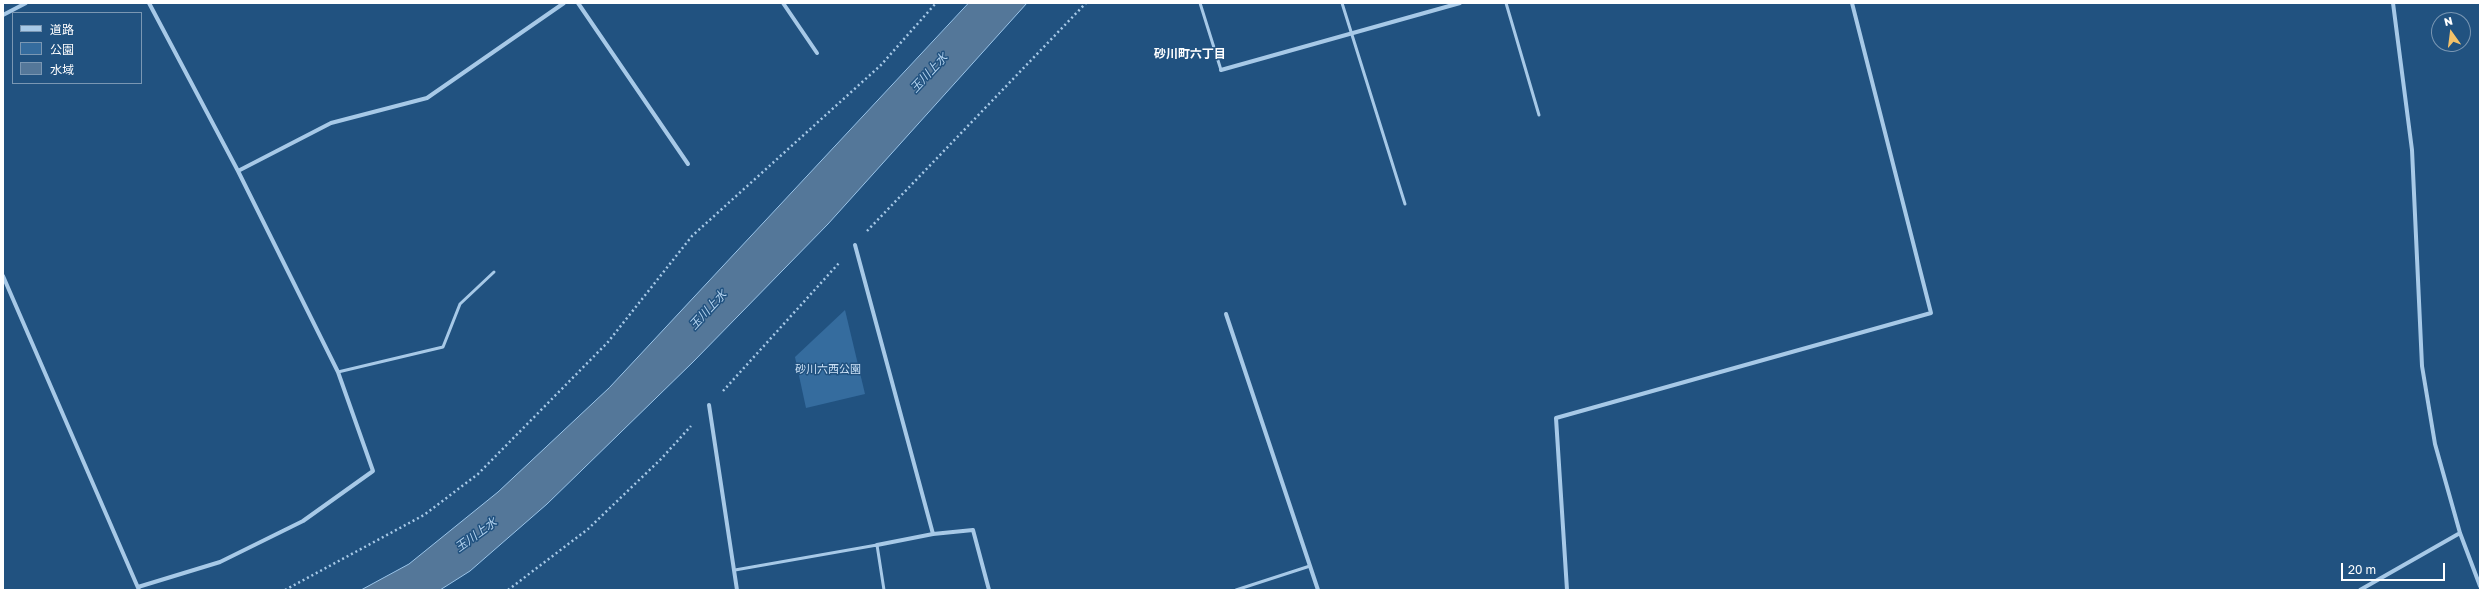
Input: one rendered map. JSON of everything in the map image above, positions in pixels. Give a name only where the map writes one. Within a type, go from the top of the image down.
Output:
[{"type":"street","points":[[3,15],[26,3]]},
{"type":"street","points":[[3,276],[138,589],[220,562],[303,521],[373,471],[338,372],[238,171],[149,3]]},
{"type":"street","points":[[238,171],[331,123],[427,98],[564,3]]},
{"type":"street","points":[[578,3],[688,164]]},
{"type":"street","points":[[783,3],[817,53]]},
{"type":"street","points":[[1221,70],[1460,3]]},
{"type":"street","points":[[1567,590],[1556,418],[1932,313],[1852,3]]},
{"type":"street","points":[[2393,3],[2412,150],[2422,366],[2435,444],[2460,533],[2480,586]]},
{"type":"street","points":[[854,245],[933,534]]},
{"type":"street","points":[[1226,314],[1318,590]]},
{"type":"street","points":[[709,406],[737,590]]},
{"type":"street","points":[[877,545],[933,534],[973,530],[990,590]]},
{"type":"street","points":[[2360,590],[2460,533]]},
{"type":"lane","points":[[1200,3],[1221,70]]},
{"type":"lane","points":[[1342,3],[1405,204]]},
{"type":"lane","points":[[1506,3],[1539,114]]},
{"type":"lane","points":[[338,372],[443,347],[460,304],[494,272]]},
{"type":"lane","points":[[735,570],[877,545],[884,590]]},
{"type":"lane","points":[[1236,590],[1310,566]]},
{"type":"path","points":[[285,590],[424,515],[478,474],[608,342],[692,236],[881,66],[936,3]]},
{"type":"path","points":[[885,210],[1086,3]]},
{"type":"green space","name":"砂川六西公園","points":[[845,310],[865,394],[806,408],[795,357]]},
{"type":"water","name":"玉川上水","points":[[969,3],[1027,3],[828,224],[693,362],[547,504],[470,571],[440,590],[361,590],[409,564],[498,492],[609,388]]},
{"type":"district","name":"砂川町六丁目","points":[[1190,54]]}]
